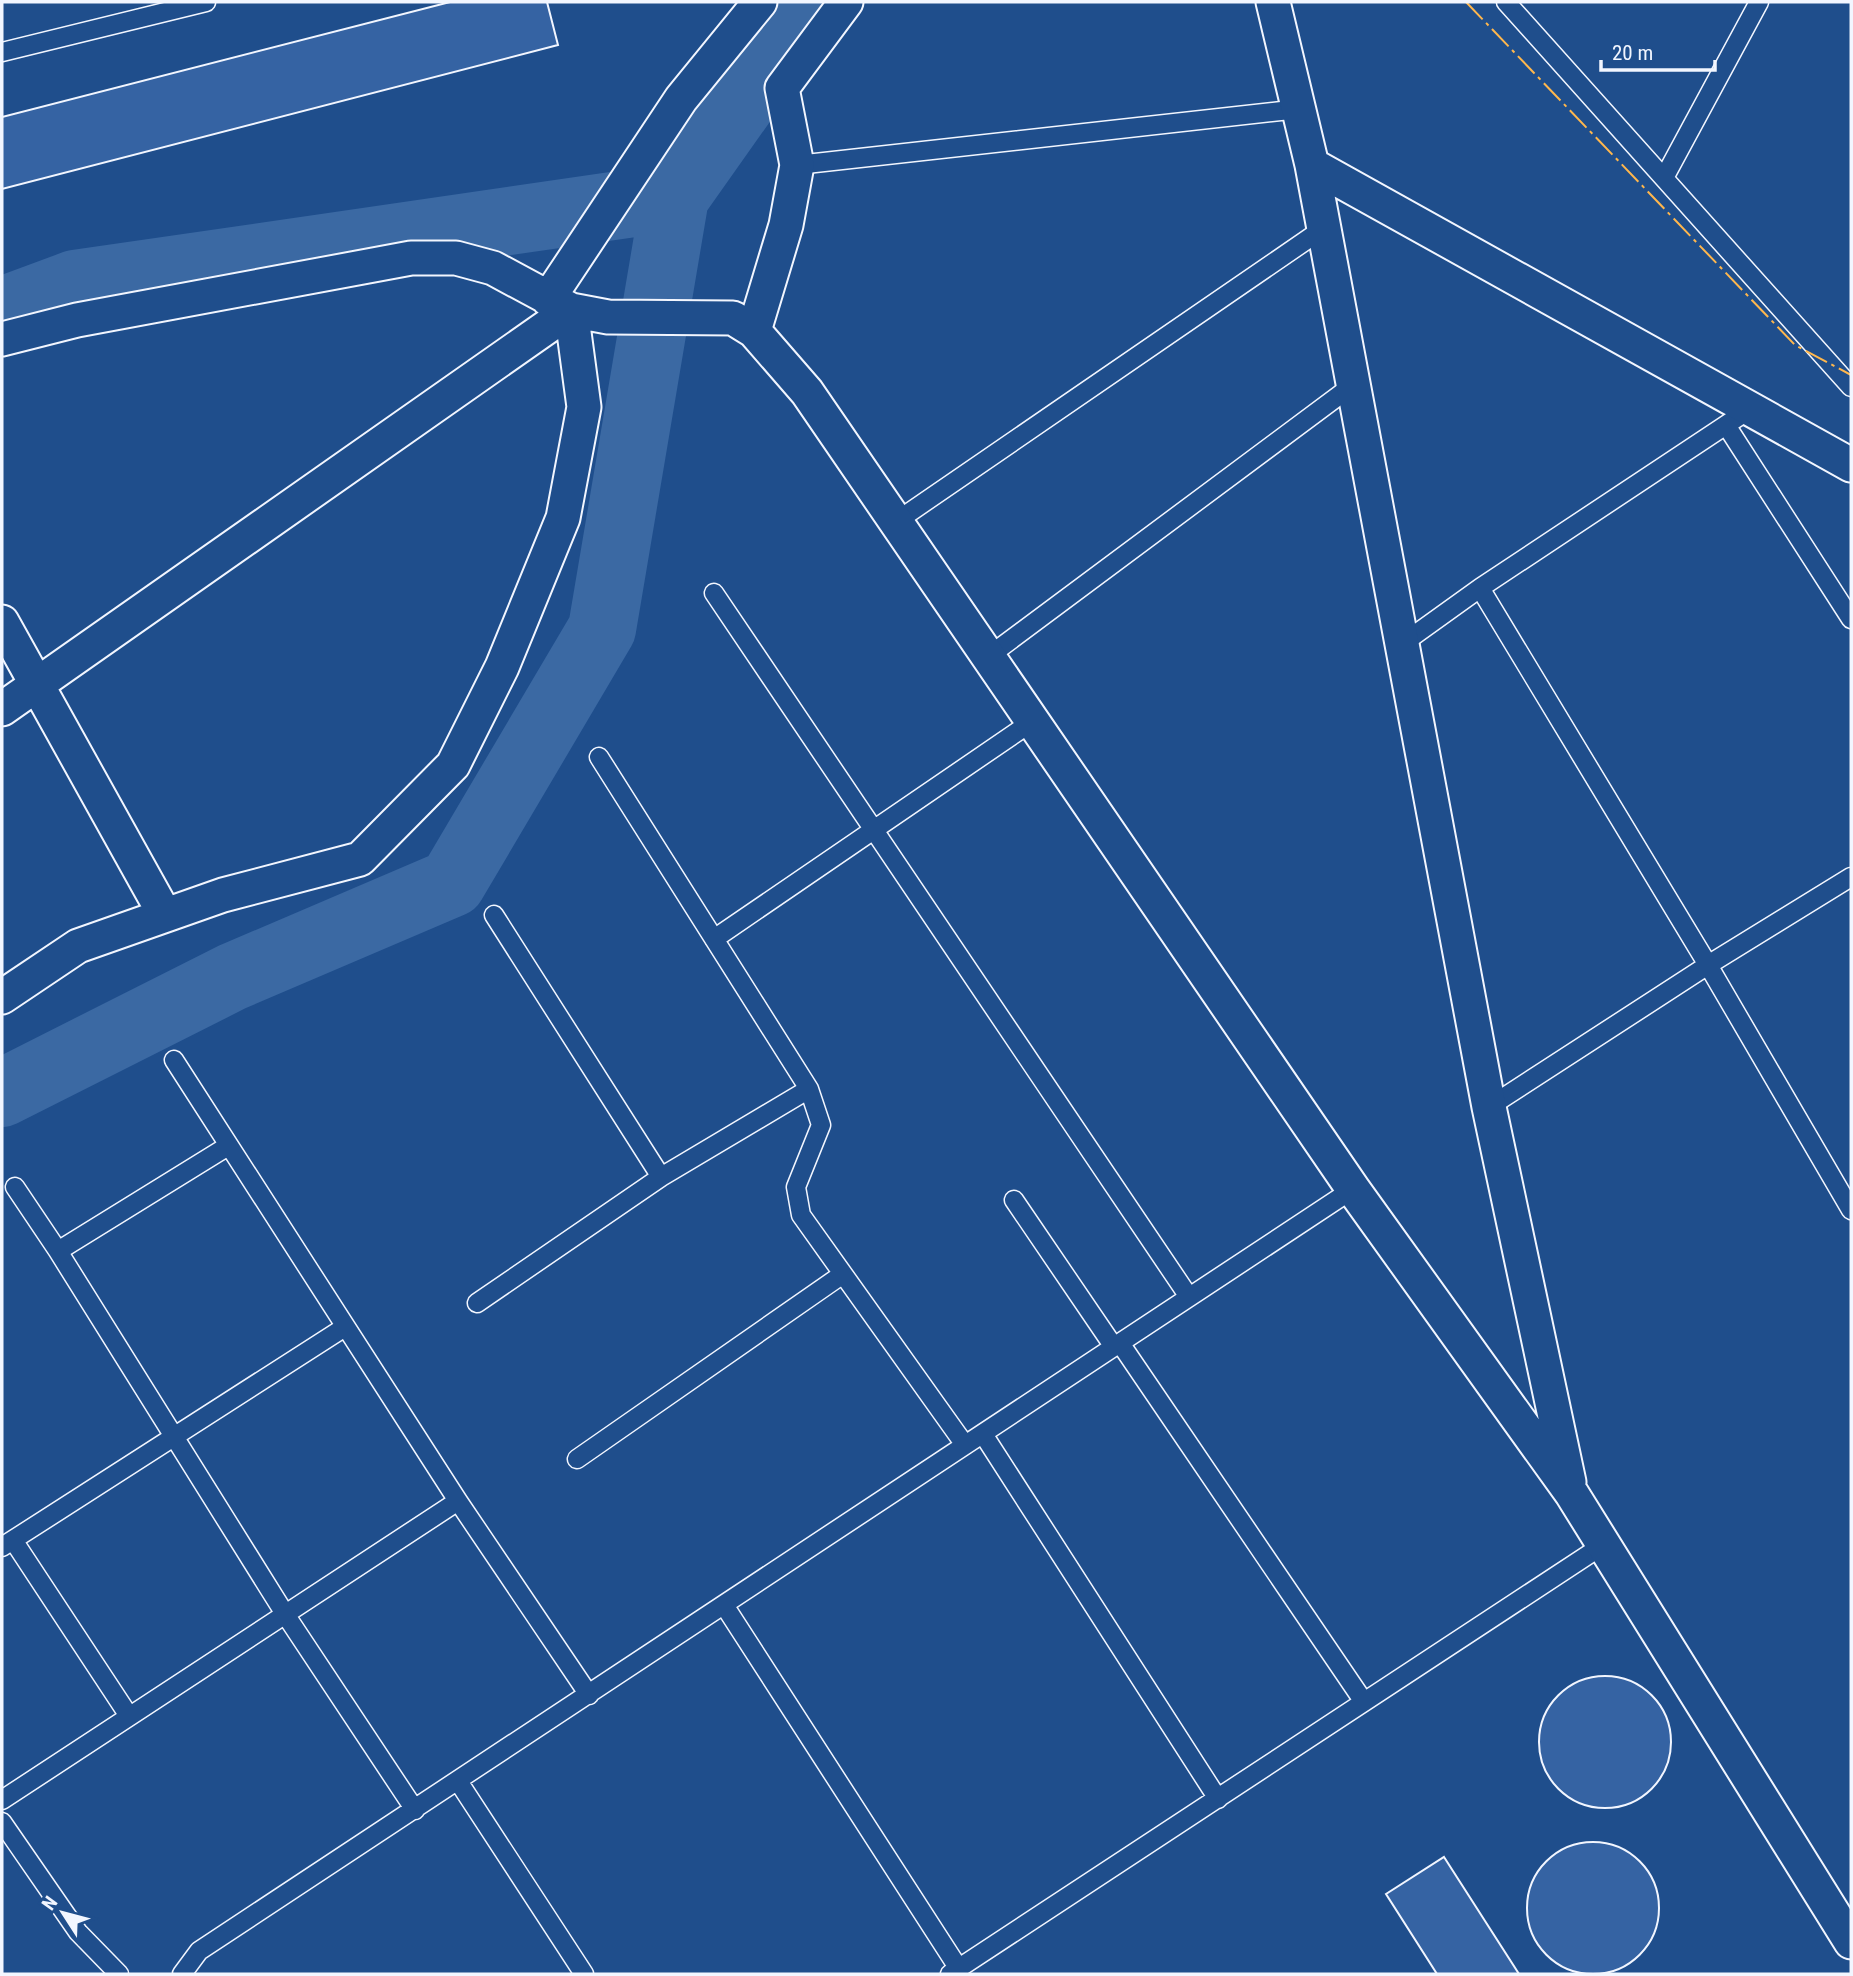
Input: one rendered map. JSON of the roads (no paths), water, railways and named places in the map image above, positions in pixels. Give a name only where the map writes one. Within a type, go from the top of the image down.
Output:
[{"type":"street","points":[[2,709],[557,301],[681,99],[760,2]]},
{"type":"street","points":[[744,324],[786,225],[797,166],[782,88],[846,2]]},
{"type":"street","points":[[1273,2],[1312,165],[1489,1107],[1572,1494]]},
{"type":"street","points":[[1312,165],[1738,417],[1851,465]]},
{"type":"street","points":[[2,339],[77,320],[411,258],[456,258],[493,268],[557,301],[608,317],[744,324],[807,392],[1353,1189],[1572,1494],[1851,1942]]},
{"type":"street","points":[[2,997],[79,946],[223,895],[360,859],[453,765],[502,667],[563,518],[584,407],[557,301]]},
{"type":"street","points":[[2,622],[165,915]]},
{"type":"lane","points":[[2,52],[206,2]]},
{"type":"lane","points":[[1506,2],[1851,387]]},
{"type":"lane","points":[[1664,178],[1759,2]]},
{"type":"lane","points":[[797,166],[1299,109]]},
{"type":"lane","points":[[897,521],[1324,228]]},
{"type":"lane","points":[[989,656],[1353,385]]},
{"type":"lane","points":[[1402,644],[1479,588],[1738,417],[1851,619]]},
{"type":"lane","points":[[1479,588],[1708,965],[1851,1210]]},
{"type":"lane","points":[[714,593],[1189,1297]]},
{"type":"lane","points":[[714,940],[1033,721]]},
{"type":"lane","points":[[599,757],[809,1089],[821,1125],[796,1187],[801,1215],[965,1445]]},
{"type":"lane","points":[[1489,1107],[1708,965],[1851,877]]},
{"type":"lane","points":[[494,915],[661,1177]]},
{"type":"lane","points":[[174,1060],[458,1501],[589,1695]]},
{"type":"lane","points":[[477,1303],[661,1177],[809,1089]]},
{"type":"lane","points":[[58,1251],[228,1146]]},
{"type":"lane","points":[[15,1187],[58,1251],[285,1614],[415,1810]]},
{"type":"lane","points":[[183,1974],[199,1951],[1353,1189]]},
{"type":"lane","points":[[1014,1200],[1364,1702]]},
{"type":"lane","points":[[577,1459],[843,1274]]},
{"type":"lane","points":[[129,1716],[7,1543],[345,1327]]},
{"type":"lane","points":[[982,1434],[1218,1799]]},
{"type":"lane","points":[[2,1800],[458,1501]]},
{"type":"lane","points":[[724,1605],[955,1972],[1603,1545]]},
{"type":"lane","points":[[458,1781],[584,1974]]},
{"type":"lane","points":[[2,1822],[78,1932],[119,1974]]},
{"type":"waterway","points":[[2,1093],[232,977],[452,883],[602,629],[675,197],[813,2]]},
{"type":"waterway","points":[[2,311],[75,284],[675,197]]}]
